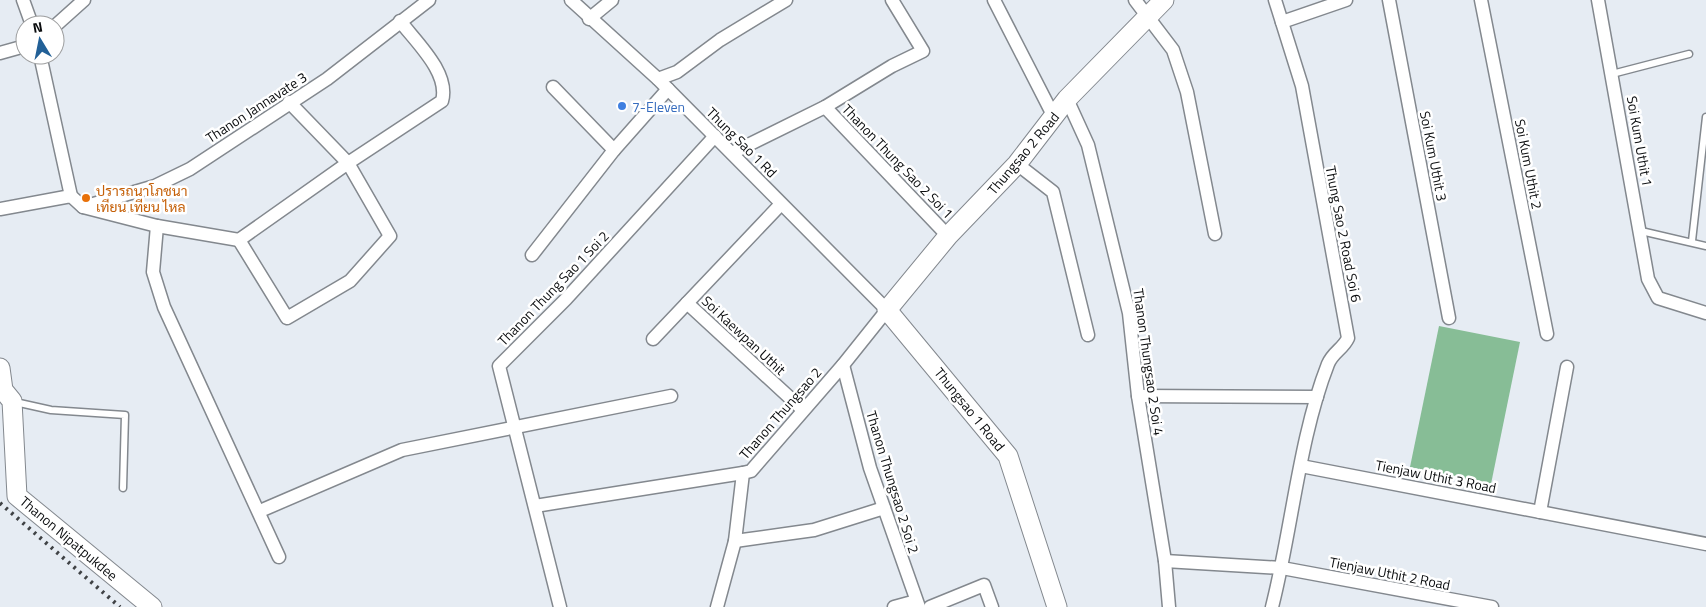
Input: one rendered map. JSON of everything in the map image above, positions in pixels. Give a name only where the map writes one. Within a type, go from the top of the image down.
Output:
[{"type":"street","points":[[23,0],[28,15]]},
{"type":"street","points":[[65,17],[84,0]]},
{"type":"street","name":"Thanon Jannavate 3","points":[[83,207],[155,186],[190,169],[327,78],[429,0]]},
{"type":"street","name":"Thung Sao 1 Rd","points":[[571,0],[658,79],[887,310]]},
{"type":"street","points":[[590,18],[612,0]]},
{"type":"street","points":[[658,79],[677,72],[720,40],[786,0]]},
{"type":"street","points":[[732,153],[825,107],[892,66],[922,51],[892,0]]},
{"type":"street","points":[[994,0],[1054,117]]},
{"type":"street","points":[[1135,0],[1173,50],[1187,92],[1215,234]]},
{"type":"street","name":"Thungsao 2 Road","points":[[887,310],[948,236],[1017,164],[1067,98],[1164,0]]},
{"type":"street","name":"Thung Sao 2 Road Soi 6","points":[[1275,0],[1302,86],[1348,338],[1344,346],[1335,352],[1329,362],[1317,397],[1301,466]]},
{"type":"street","points":[[1282,22],[1346,0]]},
{"type":"street","name":"Soi Kum Uthit 3","points":[[1390,0],[1449,318]]},
{"type":"street","name":"Soi Kum Uthit 2","points":[[1482,0],[1547,334]]},
{"type":"street","name":"Soi Kum Uthit 1","points":[[1598,0],[1648,278],[1658,298],[1706,314]]},
{"type":"street","points":[[42,65],[71,196],[83,207],[157,226],[239,240],[348,163],[442,101],[444,92],[442,76],[400,21]]},
{"type":"street","points":[[0,53],[15,49]]},
{"type":"street","points":[[553,87],[614,150]]},
{"type":"street","points":[[532,255],[614,150],[668,90]]},
{"type":"street","name":"Thanon Thungsao 2 Soi 4","points":[[1067,98],[1088,145],[1129,313],[1138,396],[1165,561],[1169,607]]},
{"type":"street","points":[[239,240],[287,318],[350,281],[390,236],[348,163],[290,102]]},
{"type":"street","name":"Thanon Thung Sao 2 Soi 1","points":[[825,107],[948,236]]},
{"type":"street","name":"Thanon Thung Sao 1 Soi 2","points":[[560,607],[536,506],[498,366],[566,299],[715,136]]},
{"type":"street","points":[[1017,164],[1053,192],[1088,335]]},
{"type":"street","points":[[0,209],[71,196]]},
{"type":"street","points":[[653,339],[781,204]]},
{"type":"street","points":[[157,226],[153,272],[164,307],[280,557]]},
{"type":"street","name":"Soi Kaewpan Uthit","points":[[687,302],[802,409]]},
{"type":"street","name":"Thanon Thungsao 2","points":[[717,607],[735,541],[743,473],[751,471],[802,409],[843,365],[887,310]]},
{"type":"street","name":"Thungsao 1 Road","points":[[887,310],[1008,456],[1058,607]]},
{"type":"street","name":"Thanon Thungsao 2 Soi 2","points":[[843,365],[884,508],[918,604]]},
{"type":"street","points":[[1540,512],[1567,367]]},
{"type":"street","name":"Thanon Nipatpukdee","points":[[0,368],[5,394],[17,496],[152,607]]},
{"type":"street","points":[[260,511],[402,450],[671,396]]},
{"type":"street","points":[[1138,396],[1317,397]]},
{"type":"street","points":[[1272,607],[1282,568],[1301,466]]},
{"type":"street","name":"Tienjaw Uthit 3 Road","points":[[1301,466],[1706,544]]},
{"type":"street","points":[[536,506],[743,473]]},
{"type":"street","points":[[735,541],[814,530],[884,508]]},
{"type":"street","name":"Tienjaw Uthit 2 Road","points":[[1165,561],[1282,568],[1492,607]]},
{"type":"street","points":[[930,607],[984,585],[992,607]]},
{"type":"street","points":[[894,607],[918,604]]},
{"type":"lane","points":[[1612,74],[1689,54]]},
{"type":"lane","points":[[1692,241],[1706,117]]},
{"type":"lane","points":[[1641,231],[1692,241],[1706,246]]},
{"type":"lane","points":[[5,394],[51,410],[125,415],[123,488]]},
{"type":"green space","points":[[1439,326],[1520,342],[1491,484],[1410,467]]},
{"type":"railway","points":[[0,503],[120,607]]},
{"type":"place","name":"7-Eleven","points":[[622,106]]},
{"type":"place","name":"ปรารถนาโภชนา เทียน เทียน ไหล","points":[[86,198]]}]
